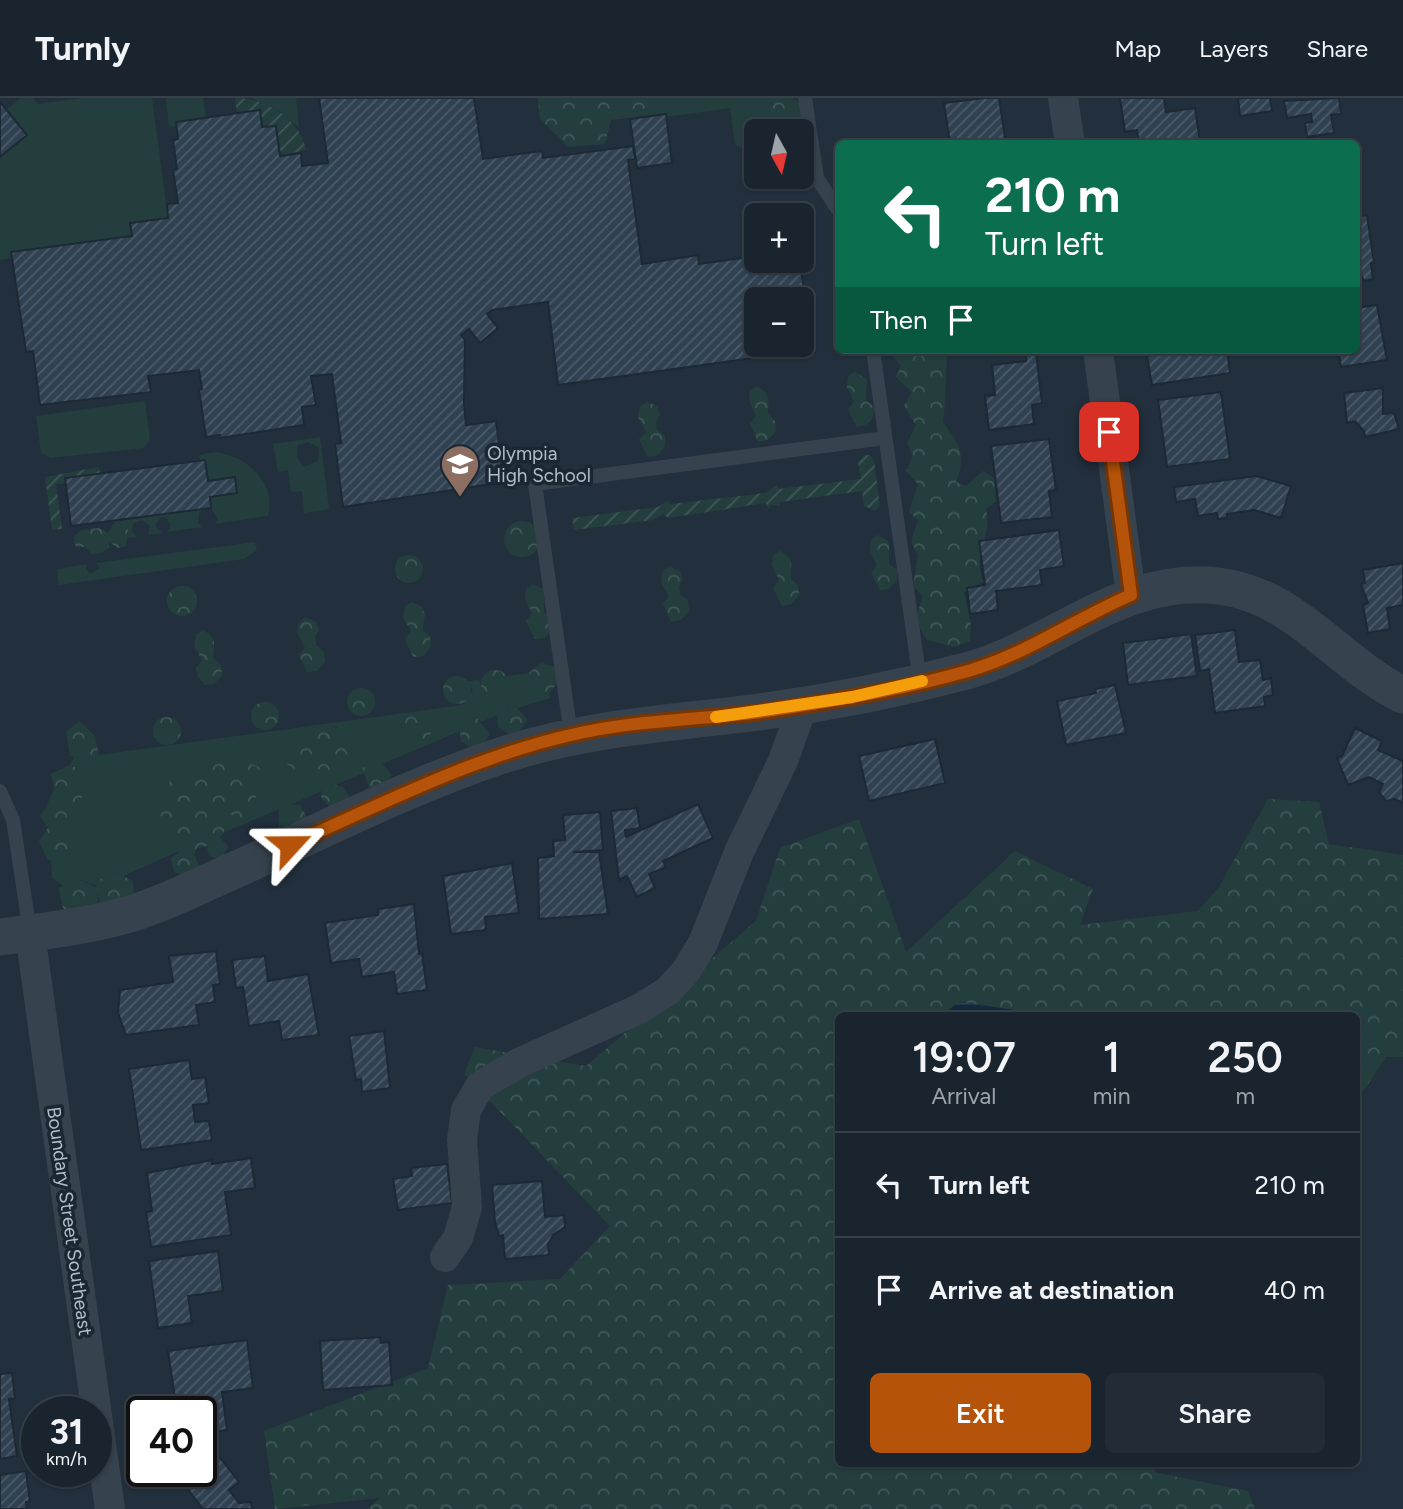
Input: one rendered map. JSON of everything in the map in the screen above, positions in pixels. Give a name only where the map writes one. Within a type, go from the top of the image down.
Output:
[{"type":"street","points":[[1063,98],[1069,140]]},
{"type":"street","points":[[1099,354],[1131,595]]},
{"type":"street","points":[[15,935],[136,912],[411,791],[498,757],[571,734],[803,705],[920,681],[1006,659],[1049,639],[1086,614],[1131,595],[1180,584],[1216,585],[1254,592],[1319,632],[1352,662],[1403,695]]},
{"type":"street","points":[[446,1257],[458,1238],[467,1207],[462,1140],[466,1110],[480,1086],[521,1062],[639,1009],[668,991],[686,971],[703,943],[739,852],[783,761],[803,705]]},
{"type":"street","name":"Boundary Street Southeast","points":[[15,935],[110,1509]]},
{"type":"lane","points":[[805,98],[817,177],[835,204]]},
{"type":"lane","points":[[874,354],[920,681]]},
{"type":"lane","points":[[571,734],[535,484],[885,438]]},
{"type":"lane","points":[[0,791],[13,820],[15,935]]},
{"type":"green space","points":[[21,98],[33,98],[38,104],[83,98],[152,98],[168,218],[130,223],[132,236],[12,252],[13,258],[0,260],[0,157],[27,135],[6,110]]},
{"type":"green space","points":[[166,98],[203,98],[206,118],[176,122],[176,126],[169,127]]},
{"type":"green space","points":[[235,98],[259,102],[280,112],[297,129],[306,150],[280,156],[262,127],[237,113]]},
{"type":"green space","points":[[251,98],[296,98],[299,128],[279,111]]},
{"type":"green space","points":[[538,98],[656,99],[640,112],[606,109],[611,120],[605,144],[568,147],[540,119]]},
{"type":"green space","points":[[655,98],[755,98],[753,119],[744,119],[744,149],[735,144],[730,108],[666,117],[665,114],[611,120],[606,109],[640,112]]},
{"type":"green space","points":[[755,98],[793,98],[803,106],[804,119],[752,119],[750,113]]},
{"type":"green space","points":[[891,354],[948,354],[943,422],[960,450],[961,464],[956,482],[966,486],[983,471],[994,478],[996,501],[986,509],[987,528],[980,561],[983,582],[964,592],[971,625],[970,641],[954,647],[927,640],[915,619],[923,597],[913,586],[918,555],[911,542],[918,520],[909,512],[918,484],[906,471],[913,456],[907,443],[916,425],[904,406],[912,392],[896,377],[901,366]]},
{"type":"green space","points":[[855,372],[867,379],[866,400],[874,407],[870,421],[857,427],[848,409],[854,402],[847,387],[848,376]]},
{"type":"green space","points":[[757,386],[767,395],[768,414],[775,421],[776,431],[768,440],[758,442],[750,424],[756,416],[749,401],[750,391]]},
{"type":"green space","points":[[145,401],[150,440],[143,448],[51,458],[41,453],[36,416]]},
{"type":"green space","points":[[647,402],[657,406],[660,415],[656,422],[657,430],[665,436],[665,446],[658,455],[648,457],[639,439],[646,432],[638,417],[640,406]]},
{"type":"green space","points":[[320,437],[329,509],[304,513],[302,491],[291,492],[288,470],[278,472],[273,444]],"holes":[[[308,442],[319,448],[318,461],[304,467],[297,457],[298,445]]]},
{"type":"green space","points":[[214,452],[237,458],[256,472],[268,492],[268,516],[215,524],[218,519],[211,508],[210,497],[237,493],[235,478],[208,481],[205,460],[200,461],[199,455]]},
{"type":"green space","points":[[864,455],[870,455],[874,461],[880,506],[875,511],[864,506],[862,491],[780,502],[780,506],[770,505],[768,509],[766,503],[668,518],[663,514],[653,520],[574,530],[572,518],[658,507],[668,501],[670,504],[766,493],[777,485],[778,489],[861,479],[858,462]]},
{"type":"green space","points":[[99,467],[100,474],[65,478],[66,483],[56,484],[62,529],[52,530],[45,477]]},
{"type":"green space","points":[[204,509],[199,513],[198,523],[203,527],[167,532],[171,526],[166,518],[161,517],[155,525],[162,533],[148,535],[150,526],[142,520],[133,524],[132,531],[137,537],[126,538],[120,522],[116,521]]},
{"type":"green space","points":[[116,521],[128,530],[126,546],[118,548],[109,542],[109,547],[102,553],[91,554],[86,547],[76,547],[73,538],[81,530],[100,528],[108,533]]},
{"type":"green space","points":[[522,521],[535,526],[540,539],[535,552],[522,557],[509,552],[504,539],[509,526]]},
{"type":"green space","points":[[878,535],[889,542],[889,564],[897,570],[897,580],[889,589],[880,590],[871,573],[877,565],[870,551],[871,540]]},
{"type":"green space","points":[[255,542],[257,550],[244,559],[59,585],[57,569],[86,564],[86,569],[91,574],[100,568],[96,563]]},
{"type":"green space","points":[[780,551],[790,560],[791,579],[798,585],[799,595],[791,604],[782,606],[773,588],[779,580],[772,565],[773,555]]},
{"type":"green space","points":[[409,555],[419,559],[423,569],[419,579],[409,583],[399,579],[395,569],[399,559]]},
{"type":"green space","points":[[670,567],[680,571],[683,579],[679,587],[680,594],[688,601],[689,611],[681,620],[671,622],[663,604],[669,596],[661,582],[663,571]]},
{"type":"green space","points":[[533,584],[544,590],[544,612],[552,619],[552,629],[545,638],[535,639],[526,621],[532,613],[525,599],[526,589]]},
{"type":"green space","points":[[182,586],[193,590],[197,601],[193,612],[182,616],[171,612],[167,601],[171,590]]},
{"type":"green space","points":[[412,602],[422,607],[425,615],[422,630],[430,636],[431,646],[423,656],[413,657],[405,639],[411,631],[403,617],[405,606]]},
{"type":"green space","points":[[306,617],[316,622],[319,630],[315,637],[316,645],[324,652],[325,662],[317,671],[307,672],[299,655],[305,647],[297,632],[299,622]]},
{"type":"green space","points":[[203,630],[213,639],[213,658],[221,665],[222,675],[214,684],[205,685],[198,677],[196,668],[202,660],[194,646],[196,635]]},
{"type":"green space","points":[[541,663],[554,667],[560,679],[549,694],[535,689],[529,673]]},
{"type":"green space","points":[[495,670],[505,674],[509,684],[505,694],[495,698],[485,694],[481,684],[485,674]]},
{"type":"green space","points":[[529,673],[535,689],[549,694],[550,698],[518,708],[513,703],[497,710],[497,715],[481,722],[476,717],[460,724],[460,731],[382,764],[363,768],[364,773],[335,785],[324,783],[322,791],[290,805],[279,804],[279,809],[223,833],[228,825],[221,811],[252,788],[263,771],[215,760],[169,840],[179,851],[123,876],[114,872],[96,881],[96,885],[78,879],[64,886],[52,878],[51,860],[65,860],[62,829],[51,804],[45,809],[54,789],[57,798],[88,773],[70,765],[74,757],[90,761],[99,755],[462,705],[473,691],[468,681],[479,680],[485,695],[510,685],[506,676]],"holes":[[[328,725],[338,727],[285,763],[291,746],[301,746],[307,729]]]},
{"type":"green space","points":[[457,676],[467,680],[471,690],[467,700],[457,704],[447,700],[443,690],[447,680]]},
{"type":"green space","points":[[361,688],[371,692],[375,702],[371,712],[361,716],[351,712],[347,702],[351,692]]},
{"type":"green space","points":[[265,702],[275,706],[279,716],[275,726],[265,730],[255,726],[251,716],[255,706]]},
{"type":"green space","points":[[513,703],[528,720],[514,737],[498,727],[497,710]]},
{"type":"green space","points":[[415,714],[426,719],[431,730],[426,741],[415,746],[404,741],[399,730],[404,719]]},
{"type":"green space","points":[[167,717],[177,721],[181,731],[177,741],[167,745],[157,741],[153,731],[157,721]]},
{"type":"green space","points":[[476,717],[490,734],[477,752],[461,741],[459,724]]},
{"type":"green space","points":[[79,721],[95,736],[99,755],[90,761],[70,756],[66,732]]},
{"type":"green space","points":[[328,725],[351,733],[350,759],[327,773],[311,766],[302,774],[285,763],[291,746],[301,746],[307,729]]},
{"type":"green space","points":[[235,755],[264,770],[252,788],[258,802],[245,819],[222,812],[228,825],[220,838],[228,846],[222,860],[209,856],[207,846],[197,848],[194,855],[201,870],[191,878],[174,872],[171,858],[180,852],[169,840],[175,826],[158,814],[157,796],[175,776],[204,777],[215,760]]},
{"type":"green space","points":[[378,759],[392,775],[379,791],[369,787],[362,768]]},
{"type":"green space","points":[[70,765],[88,773],[90,790],[76,803],[56,798],[51,774]]},
{"type":"green space","points":[[324,782],[343,787],[350,797],[330,807],[321,797]]},
{"type":"green space","points":[[1268,799],[1319,802],[1329,844],[1403,855],[1403,1057],[1386,1057],[1360,1096],[1360,1012],[1027,1012],[959,1002],[946,1012],[835,1012],[835,1467],[1153,1467],[1157,1473],[1248,1491],[1255,1509],[368,1509],[380,1498],[275,1509],[264,1431],[428,1368],[448,1285],[560,1279],[610,1226],[464,1074],[475,1047],[586,1066],[756,921],[780,848],[859,819],[906,952],[1015,851],[1093,889],[1080,925],[1198,911],[1219,887]]},
{"type":"green space","points":[[51,803],[66,809],[67,820],[62,829],[76,845],[65,860],[48,860],[39,841],[48,828],[40,815]]},
{"type":"green space","points":[[279,804],[300,805],[306,815],[306,826],[296,835],[279,828]]},
{"type":"green space","points":[[115,872],[133,881],[134,898],[101,906],[97,889],[98,905],[64,913],[59,888],[78,879],[96,887],[96,881]]},
{"type":"water","points":[[959,1002],[1028,1012],[946,1012]]},
{"type":"building","points":[[319,98],[474,98],[483,159],[542,151],[543,158],[633,146],[635,159],[628,160],[642,264],[698,255],[699,264],[744,258],[744,273],[802,273],[804,287],[744,287],[744,357],[761,357],[558,385],[548,302],[492,310],[487,314],[498,328],[480,343],[469,329],[461,335],[465,340],[464,404],[466,425],[496,421],[504,482],[343,507],[335,444],[341,443],[332,374],[311,376],[316,405],[302,407],[304,425],[220,438],[220,435],[206,437],[199,370],[148,376],[151,392],[40,405],[33,351],[26,352],[11,252],[132,236],[130,223],[168,218],[167,204],[178,203],[173,170],[177,169],[173,140],[178,139],[176,122],[260,110],[262,127],[276,126],[280,156],[301,153],[302,166],[328,163]]},
{"type":"building","points":[[999,98],[1005,140],[949,140],[944,103]]},
{"type":"building","points":[[1120,98],[1164,98],[1166,112],[1195,108],[1200,140],[1138,140],[1137,130],[1125,132]]},
{"type":"building","points":[[1238,98],[1270,98],[1272,111],[1240,116]]},
{"type":"building","points":[[1339,98],[1341,114],[1331,115],[1334,133],[1307,137],[1305,123],[1312,122],[1311,114],[1287,118],[1284,101]]},
{"type":"building","points":[[0,102],[27,135],[0,157]]},
{"type":"building","points":[[666,114],[672,163],[637,168],[630,119]]},
{"type":"building","points":[[1367,215],[1374,263],[1371,263],[1373,279],[1364,281],[1360,275],[1360,216]]},
{"type":"building","points":[[1377,305],[1387,360],[1341,367],[1339,354],[1360,354],[1360,307]]},
{"type":"building","points":[[1026,354],[1036,354],[1042,403],[1032,405],[1034,424],[989,430],[985,396],[995,395],[992,365],[1026,361]]},
{"type":"building","points":[[1228,354],[1230,373],[1152,385],[1147,356]]},
{"type":"building","points":[[1383,388],[1383,414],[1394,413],[1399,429],[1365,437],[1364,431],[1355,421],[1347,423],[1344,393]]},
{"type":"building","points":[[1221,392],[1230,459],[1167,467],[1158,400]]},
{"type":"building","points":[[1049,439],[1056,490],[1049,491],[1052,517],[1001,523],[991,446]]},
{"type":"building","points":[[205,460],[208,481],[235,477],[237,493],[210,497],[211,508],[71,526],[65,478]]},
{"type":"building","points":[[1256,476],[1291,486],[1281,518],[1254,510],[1227,514],[1227,518],[1218,519],[1217,513],[1198,516],[1195,499],[1176,502],[1174,487]]},
{"type":"building","points":[[1059,530],[1064,566],[1040,570],[1042,585],[996,591],[998,610],[970,614],[967,588],[985,585],[979,541]]},
{"type":"building","points":[[1403,563],[1403,605],[1387,608],[1390,629],[1368,633],[1363,605],[1368,603],[1361,584],[1365,583],[1363,570]]},
{"type":"building","points":[[1235,630],[1239,662],[1260,660],[1263,680],[1271,678],[1273,695],[1264,697],[1265,706],[1215,713],[1209,669],[1200,671],[1195,635]]},
{"type":"building","points":[[1191,634],[1197,676],[1128,685],[1123,643]]},
{"type":"building","points":[[1115,685],[1126,733],[1066,745],[1057,701],[1096,693],[1095,689]]},
{"type":"building","points":[[1355,728],[1382,741],[1378,750],[1403,761],[1403,803],[1395,799],[1386,801],[1379,792],[1383,784],[1369,777],[1348,785],[1337,758],[1342,756]]},
{"type":"building","points":[[935,739],[945,783],[869,801],[859,756]]},
{"type":"building","points":[[698,804],[713,838],[663,861],[666,867],[649,874],[655,888],[637,897],[627,876],[619,880],[611,811],[637,808],[640,828],[625,830],[626,837]]},
{"type":"building","points":[[600,812],[603,850],[573,852],[599,852],[608,914],[539,919],[538,858],[554,856],[553,841],[565,840],[563,815]]},
{"type":"building","points":[[512,863],[519,913],[485,917],[486,930],[451,934],[443,876]]},
{"type":"building","points":[[414,904],[419,954],[422,953],[427,990],[397,994],[394,972],[362,977],[359,959],[331,963],[325,923],[378,915],[378,909]]},
{"type":"building","points":[[216,951],[220,984],[213,985],[215,1002],[196,1005],[199,1025],[126,1035],[118,1013],[120,990],[173,982],[169,956]]},
{"type":"building","points":[[265,956],[268,981],[308,974],[319,1035],[282,1040],[279,1021],[249,1026],[243,987],[236,988],[232,960]]},
{"type":"building","points":[[384,1031],[390,1088],[362,1092],[361,1079],[356,1080],[349,1036]]},
{"type":"building","points":[[189,1060],[192,1079],[205,1077],[209,1103],[193,1105],[195,1122],[209,1121],[212,1140],[141,1150],[129,1069]]},
{"type":"building","points":[[251,1158],[255,1188],[225,1192],[231,1235],[151,1247],[146,1212],[152,1211],[147,1173],[212,1160],[212,1164]]},
{"type":"building","points":[[447,1164],[452,1203],[398,1210],[393,1179],[412,1176],[411,1168]]},
{"type":"building","points":[[542,1181],[545,1217],[564,1215],[565,1227],[553,1235],[548,1245],[549,1255],[505,1259],[503,1235],[499,1236],[495,1222],[492,1185]]},
{"type":"building","points":[[218,1251],[223,1291],[188,1296],[192,1323],[158,1328],[149,1261]]},
{"type":"building","points":[[380,1337],[381,1343],[389,1342],[392,1385],[323,1390],[320,1341]]},
{"type":"building","points":[[247,1340],[253,1388],[222,1392],[227,1430],[217,1432],[217,1396],[175,1396],[168,1351]]},
{"type":"building","points":[[12,1373],[15,1398],[9,1399],[17,1456],[0,1459],[0,1374]]},
{"type":"building","points":[[217,1456],[239,1482],[229,1490],[239,1503],[251,1502],[252,1509],[203,1509],[186,1487],[217,1487]]},
{"type":"building","points":[[21,1472],[21,1487],[28,1487],[30,1502],[26,1502],[27,1509],[0,1509],[0,1475]]},
{"type":"slow traffic","points":[[716,717],[852,697],[922,681]]},
{"type":"place","name":"Olympia High School","points":[[460,498]]},
{"type":"route","points":[[290,845],[411,791],[498,757],[571,734],[761,712],[852,697],[967,671],[1006,659],[1049,639],[1086,614],[1131,595],[1109,432]]}]
